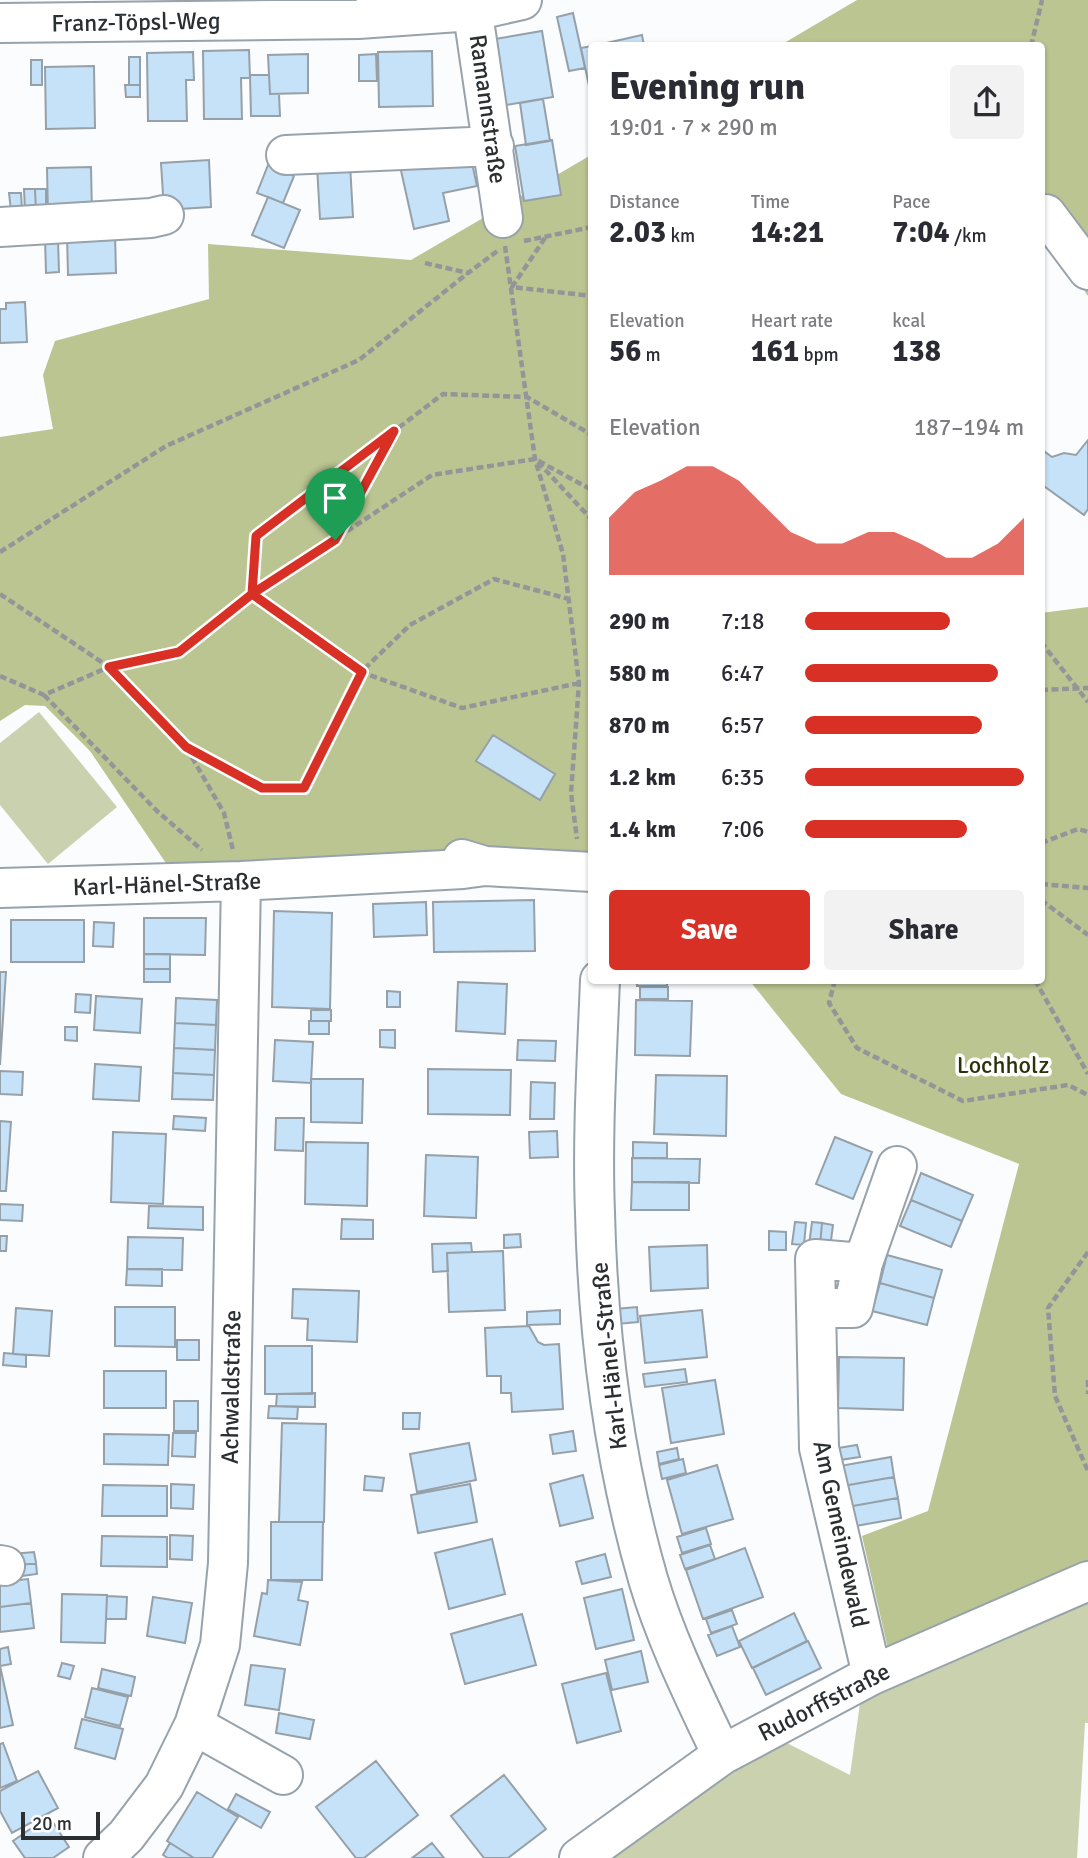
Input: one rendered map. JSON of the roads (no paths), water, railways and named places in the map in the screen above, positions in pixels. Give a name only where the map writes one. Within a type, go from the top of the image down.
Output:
[{"type":"street","name":"Franz-Töpsl-Weg","points":[[0,23],[358,19],[522,0]]},
{"type":"street","name":"Ramannstraße","points":[[472,5],[495,146],[504,232]]},
{"type":"street","points":[[286,155],[495,146]]},
{"type":"street","points":[[1046,214],[1088,271]]},
{"type":"street","points":[[0,227],[164,215]]},
{"type":"street","name":"Karl-Hänel-Straße","points":[[0,888],[333,877],[363,859],[453,857],[485,866],[587,871]]},
{"type":"street","name":"Achwaldstraße","points":[[103,1858],[126,1836],[163,1786],[194,1726],[220,1645],[228,1563],[241,881]]},
{"type":"street","name":"Karl-Hänel-Straße","points":[[600,984],[594,1213],[607,1385],[627,1497],[649,1581],[679,1665],[722,1755]]},
{"type":"street","name":"Am Gemeindewald","points":[[872,1675],[819,1448],[816,1308],[853,1308],[863,1263],[897,1166]]},
{"type":"street","name":"Rudorffstraße","points":[[579,1858],[722,1755],[872,1675],[1088,1581]]},
{"type":"street","points":[[194,1726],[283,1775]]},
{"type":"park label","name":"Lochholz","points":[[1003,1065]]}]
